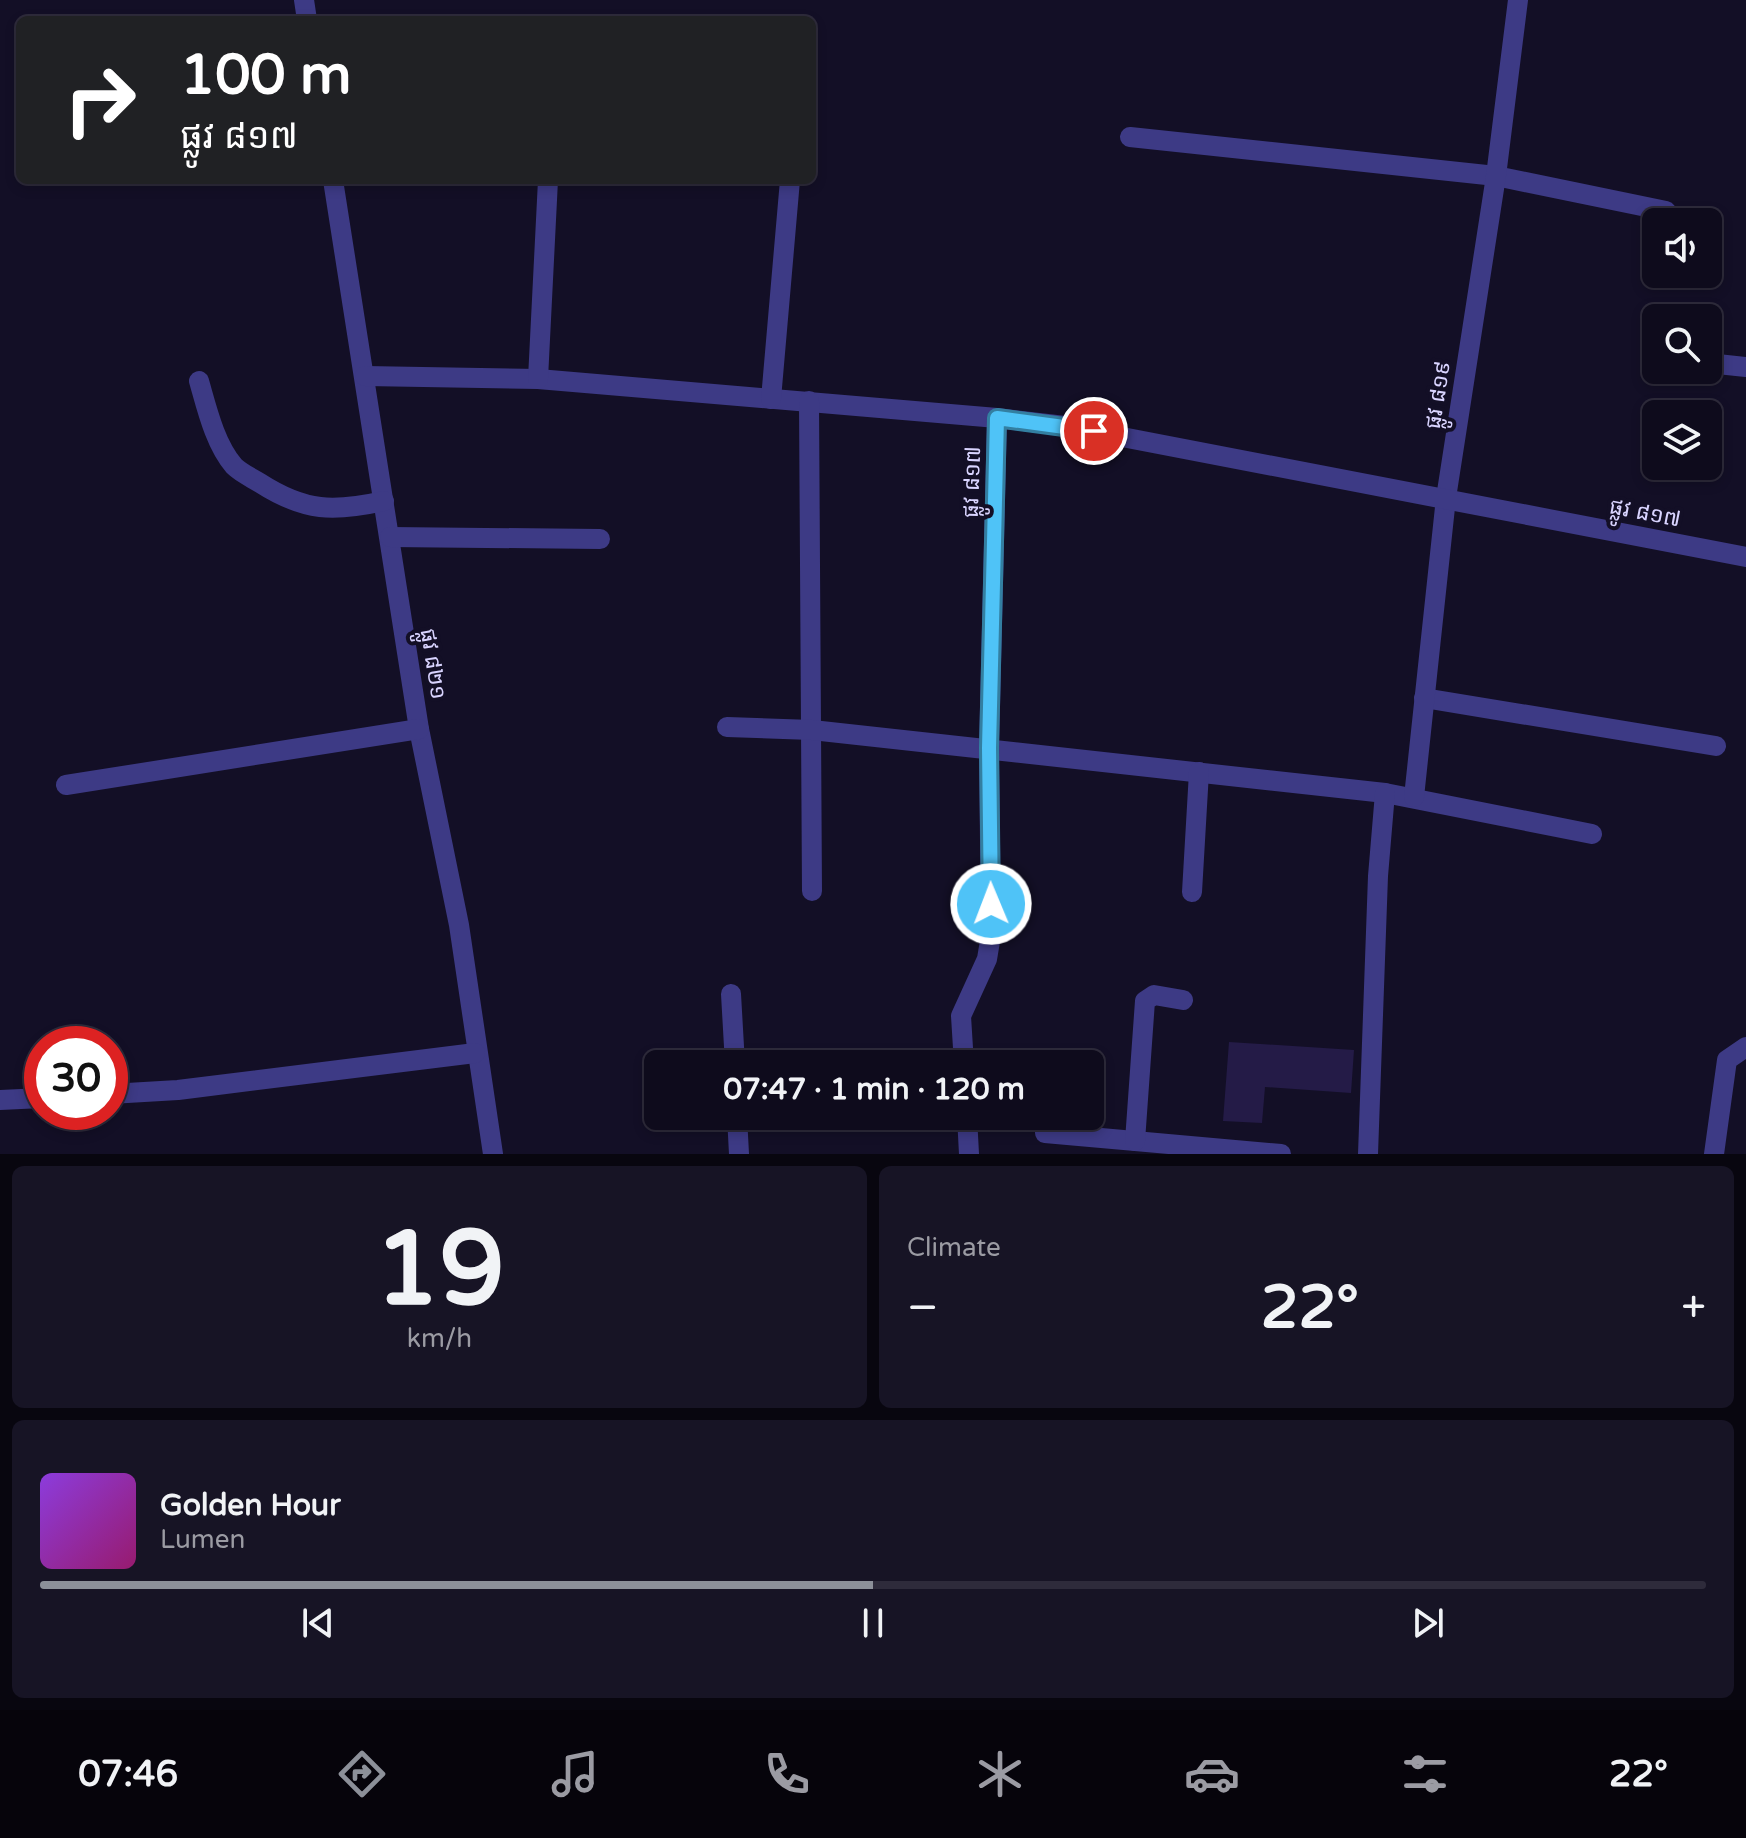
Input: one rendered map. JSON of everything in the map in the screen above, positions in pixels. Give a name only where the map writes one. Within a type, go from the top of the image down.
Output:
[{"type":"street","name":"ផ្លូវ ៨១៩","points":[[1414,797],[1446,498],[1496,176],[1518,0]]},
{"type":"street","points":[[1130,137],[1496,176],[1651,208]]},
{"type":"street","name":"ផ្លូវ ៨២១","points":[[334,184],[419,729],[459,925],[475,1053],[493,1154]]},
{"type":"street","points":[[538,379],[548,184]]},
{"type":"street","points":[[771,399],[790,184]]},
{"type":"street","points":[[1722,364],[1746,367]]},
{"type":"street","points":[[365,376],[538,379],[997,418]]},
{"type":"street","points":[[199,381],[212,424],[235,467],[270,489],[310,508],[355,507],[384,501]]},
{"type":"street","points":[[809,401],[812,891]]},
{"type":"street","name":"ផ្លូវ ៨១៧","points":[[963,1050],[961,1016],[987,959],[991,935],[989,748],[997,418],[1065,426],[1746,557]]},
{"type":"street","points":[[390,537],[600,539]]},
{"type":"street","points":[[1424,698],[1716,746]]},
{"type":"street","points":[[727,727],[812,730],[1385,793],[1592,834]]},
{"type":"street","points":[[66,785],[419,729]]},
{"type":"street","points":[[1192,892],[1199,772]]},
{"type":"street","points":[[1368,1154],[1378,876],[1385,793]]},
{"type":"street","points":[[731,994],[734,1050]]},
{"type":"street","points":[[1135,1141],[1145,1001],[1154,995],[1183,1000]]},
{"type":"street","points":[[1714,1154],[1727,1060],[1746,1047]]},
{"type":"street","points":[[128,1093],[178,1090],[475,1053]]},
{"type":"street","points":[[0,1100],[24,1099]]},
{"type":"street","points":[[738,1130],[739,1154]]},
{"type":"street","points":[[968,1130],[969,1154]]},
{"type":"street","points":[[1045,1133],[1281,1154]]},
{"type":"building","points":[[1229,1042],[1354,1050],[1351,1093],[1265,1087],[1262,1123],[1223,1121]]},
{"type":"route","points":[[991,904],[989,748],[997,418],[1094,431]]}]
